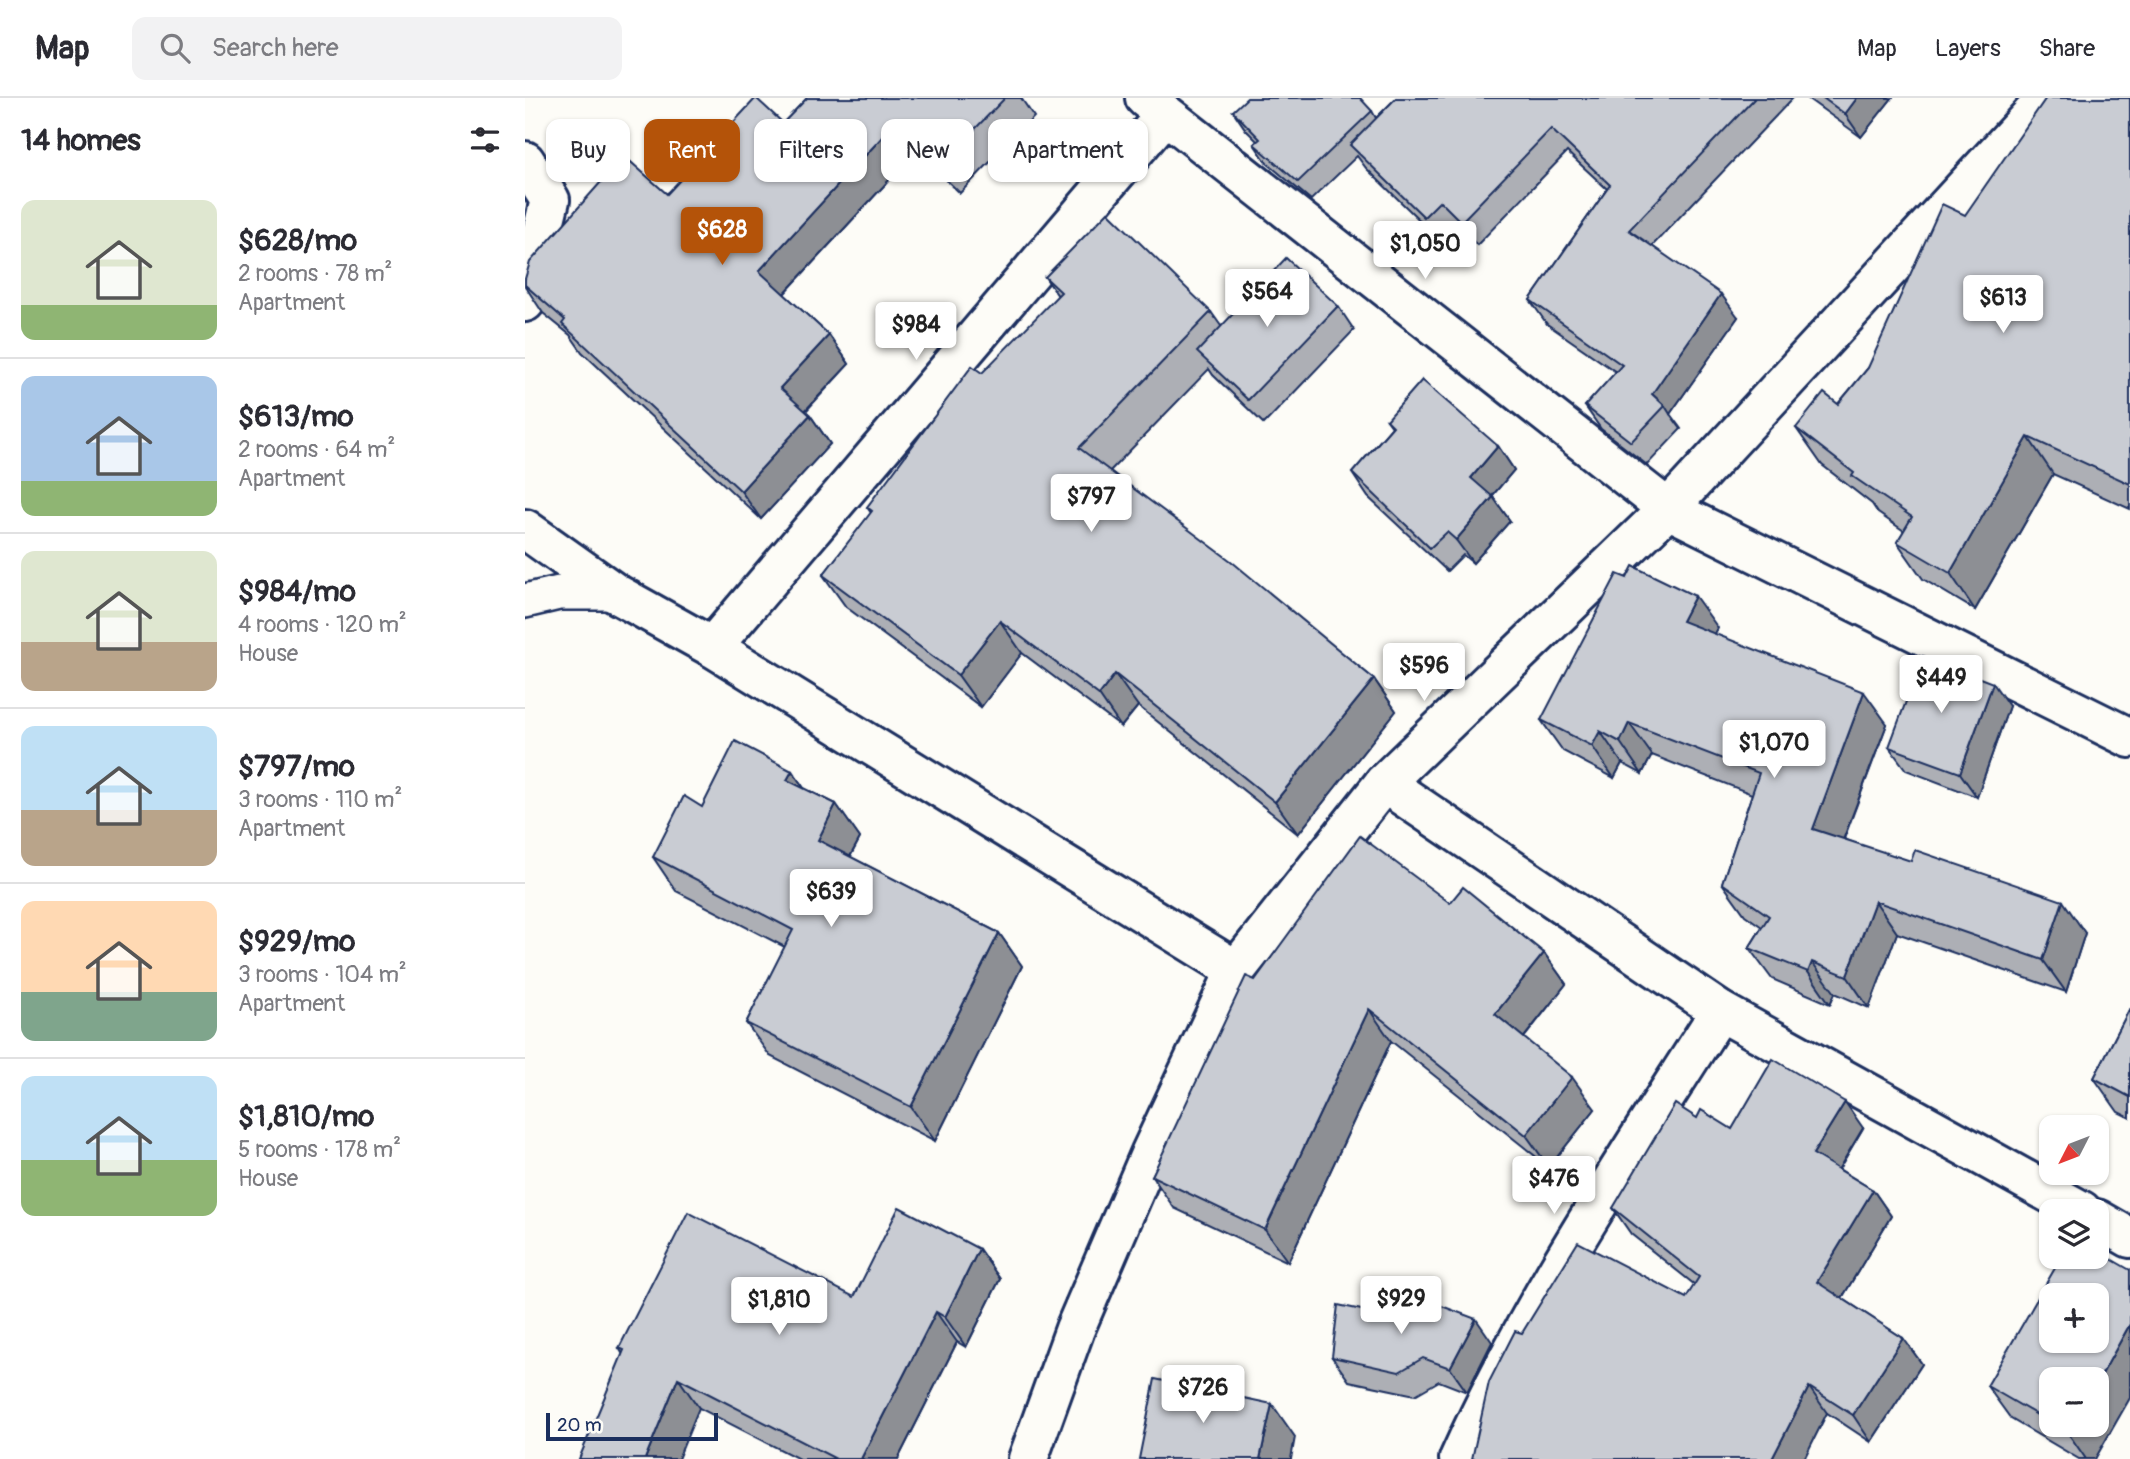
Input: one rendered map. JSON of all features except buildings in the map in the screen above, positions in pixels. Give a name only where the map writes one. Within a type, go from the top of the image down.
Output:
[{"type":"street","points":[[1028,1459],[1075,1329],[1151,1152],[1236,970],[1384,783],[1668,509],[2046,98]]},
{"type":"street","points":[[712,647],[1155,107],[1668,509],[2130,738]]},
{"type":"street","points":[[525,161],[550,200],[525,302]]},
{"type":"street","points":[[525,529],[615,593],[712,647],[1236,970]]},
{"type":"street","points":[[1384,783],[1720,1012],[2060,1199]]},
{"type":"street","points":[[1459,1459],[1490,1391],[1556,1268],[1720,1012]]},
{"type":"street","points":[[2109,1226],[2130,1238]]},
{"type":"lane","points":[[525,601],[559,593],[615,593]]}]
